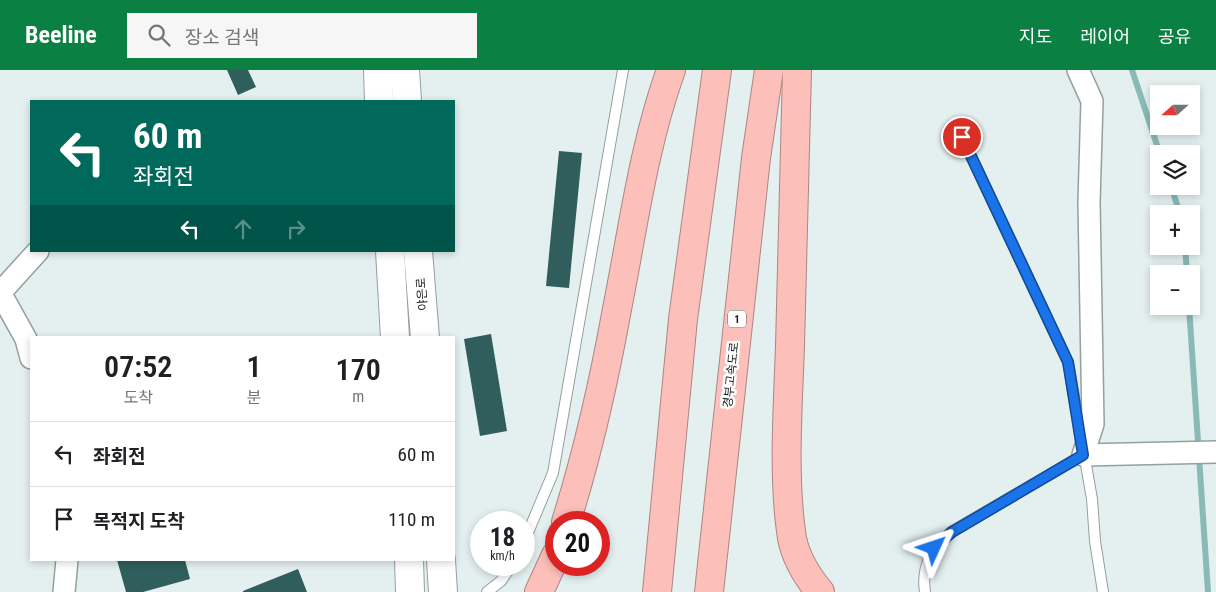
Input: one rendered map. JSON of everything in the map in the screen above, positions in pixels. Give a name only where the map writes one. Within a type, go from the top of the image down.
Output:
[{"type":"highway","points":[[570,511],[584,466],[601,392],[642,170],[671,70]]},
{"type":"highway","points":[[657,592],[658,563],[683,318],[716,70]]},
{"type":"highway","name":"경부고속도로","points":[[709,580],[756,158],[769,70]]},
{"type":"highway","points":[[798,70],[788,395],[788,495],[791,533],[798,557],[810,581],[820,592]]},
{"type":"highway","points":[[539,592],[546,576]]},
{"type":"main road","points":[[378,70],[378,100]]},
{"type":"main road","points":[[405,70],[407,100]]},
{"type":"main road","points":[[390,252],[395,336]]},
{"type":"main road","name":"야은로","points":[[418,252],[425,336]]},
{"type":"main road","points":[[409,561],[410,592]]},
{"type":"main road","points":[[441,561],[444,592]]},
{"type":"street","points":[[1078,70],[1092,101],[1089,202],[1093,424],[1083,455],[1216,452]]},
{"type":"street","points":[[30,354],[26,339],[1,294],[37,252]]},
{"type":"street","points":[[64,592],[67,561]]},
{"type":"lane","points":[[535,517],[554,473],[623,70]]},
{"type":"lane","points":[[962,137],[1068,362],[1092,499],[1094,541],[1103,592]]},
{"type":"lane","points":[[924,592],[923,581],[929,557],[941,540],[1083,455]]},
{"type":"lane","points":[[487,592],[504,576]]},
{"type":"building","points":[[227,70],[248,70],[256,87],[238,95]]},
{"type":"building","points":[[559,151],[582,153],[569,288],[546,286]]},
{"type":"building","points":[[491,334],[507,431],[480,436],[464,339]]},
{"type":"building","points":[[117,561],[185,561],[190,579],[143,592],[126,592]]},
{"type":"building","points":[[298,569],[307,592],[243,592],[243,591]]},
{"type":"waterway","points":[[1132,70],[1157,145]]},
{"type":"waterway","points":[[1174,195],[1177,205]]},
{"type":"waterway","points":[[1186,255],[1186,265]]},
{"type":"waterway","points":[[1190,315],[1208,592]]},
{"type":"route","points":[[934,548],[952,532],[1083,455],[1077,407],[1068,362],[962,137]]}]
